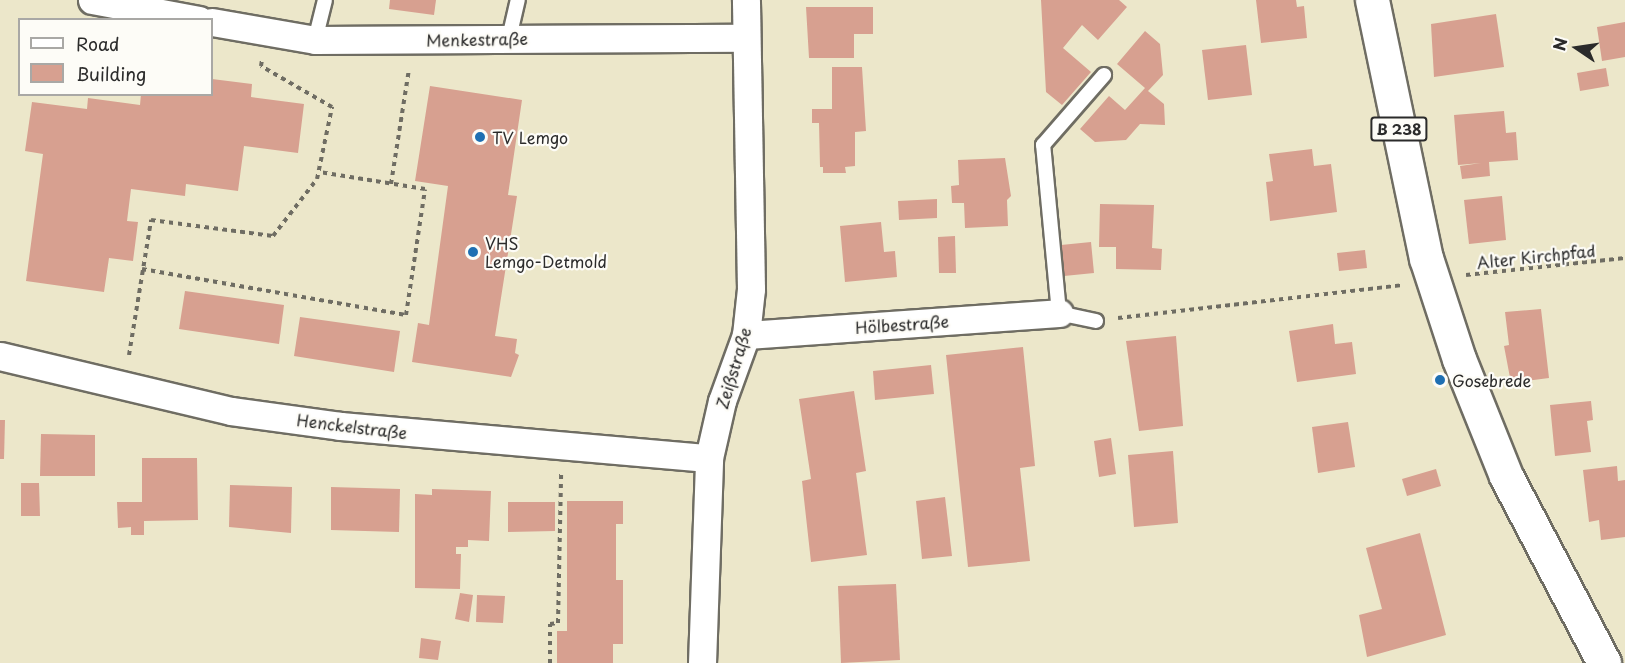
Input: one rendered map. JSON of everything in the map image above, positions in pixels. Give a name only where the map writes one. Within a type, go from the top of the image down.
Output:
[{"type":"main road","name":"B 238","points":[[1372,0],[1426,258],[1459,359],[1506,476],[1597,660]]},
{"type":"street","points":[[92,0],[129,3],[191,18]]},
{"type":"street","name":"Zeißstraße","points":[[702,663],[709,458],[722,401],[746,335],[750,289],[746,0]]},
{"type":"street","name":"Menkestraße","points":[[213,22],[315,40],[745,38]]},
{"type":"street","name":"Hölbestraße","points":[[746,335],[1059,313]]},
{"type":"street","name":"Henckelstraße","points":[[0,356],[253,414],[561,447],[709,458]]},
{"type":"lane","points":[[315,40],[325,0]]},
{"type":"lane","points":[[509,38],[518,0]]},
{"type":"lane","points":[[1059,313],[1044,145],[1104,75]]},
{"type":"lane","name":"Hölbestraße","points":[[1059,313],[1096,321]]},
{"type":"path","points":[[127,386],[142,268],[151,220],[273,236],[319,172],[332,107],[261,66],[268,32]]},
{"type":"path","points":[[391,184],[413,41]]},
{"type":"path","points":[[142,268],[406,315],[425,189],[319,172]]},
{"type":"path","name":"Alter Kirchpfad","points":[[1459,276],[1625,258]]},
{"type":"path","points":[[1096,321],[1410,284]]},
{"type":"path","points":[[550,663],[550,624],[558,623],[561,447]]},
{"type":"building","points":[[390,0],[436,0],[434,15],[389,9]]},
{"type":"building","points":[[1041,0],[1119,0],[1127,7],[1098,40],[1082,25],[1063,48],[1091,72],[1062,105],[1046,92]]},
{"type":"building","points":[[1256,0],[1296,0],[1297,7],[1304,6],[1307,38],[1261,43]]},
{"type":"building","points":[[806,7],[873,7],[873,34],[854,34],[854,58],[809,58]]},
{"type":"building","points":[[1496,14],[1504,67],[1434,77],[1431,24]]},
{"type":"building","points":[[1625,22],[1625,57],[1602,61],[1597,27]]},
{"type":"building","points":[[1145,31],[1160,44],[1163,75],[1148,91],[1164,104],[1165,125],[1140,124],[1126,140],[1095,142],[1080,129],[1109,96],[1125,110],[1145,88],[1117,64]]},
{"type":"building","points":[[1246,45],[1252,95],[1208,100],[1202,50]]},
{"type":"building","points":[[832,67],[862,67],[866,131],[855,132],[855,166],[845,167],[846,173],[823,173],[823,167],[820,167],[819,123],[812,123],[812,109],[832,109]]},
{"type":"building","points":[[1606,68],[1609,86],[1580,91],[1577,73]]},
{"type":"building","points":[[213,79],[252,84],[251,97],[304,104],[298,153],[244,146],[238,191],[186,184],[185,196],[131,189],[127,221],[138,222],[133,261],[109,258],[104,292],[26,281],[43,154],[25,151],[32,102],[87,109],[88,98],[140,105],[141,96],[213,96]]},
{"type":"building","name":"VHS Lemgo-Detmold","points":[[430,86],[522,100],[508,195],[517,196],[495,336],[517,339],[515,353],[519,355],[511,377],[412,362],[418,323],[429,325],[448,186],[415,181]]},
{"type":"building","points":[[1504,111],[1506,133],[1516,132],[1518,160],[1489,162],[1490,176],[1462,179],[1460,166],[1481,163],[1458,165],[1454,115]]},
{"type":"building","points":[[1312,149],[1314,166],[1331,164],[1337,212],[1270,221],[1266,182],[1273,181],[1269,154]]},
{"type":"building","points":[[1005,158],[1011,196],[1007,200],[1008,226],[965,228],[964,203],[952,203],[951,186],[959,185],[958,160]]},
{"type":"building","points":[[1502,196],[1506,240],[1469,244],[1464,200]]},
{"type":"building","points":[[937,199],[937,218],[899,220],[898,201]]},
{"type":"building","points":[[1100,204],[1154,205],[1152,248],[1162,249],[1161,270],[1116,269],[1116,247],[1099,247]]},
{"type":"building","points":[[881,222],[884,252],[895,251],[897,277],[845,282],[840,226]]},
{"type":"building","points":[[955,236],[956,273],[939,273],[938,237]]},
{"type":"building","points":[[1091,242],[1094,273],[1064,276],[1061,245]]},
{"type":"building","points":[[1365,250],[1367,268],[1339,271],[1337,253]]},
{"type":"building","points":[[185,291],[284,305],[279,344],[179,329]]},
{"type":"building","points":[[1541,309],[1549,378],[1511,383],[1504,346],[1509,345],[1505,312]]},
{"type":"building","points":[[300,317],[400,331],[394,372],[294,356]]},
{"type":"building","points":[[1333,324],[1335,344],[1352,342],[1356,374],[1297,382],[1289,331]]},
{"type":"building","points":[[1176,336],[1183,426],[1139,431],[1126,341]]},
{"type":"building","points":[[1023,347],[1035,466],[1020,468],[1030,561],[968,567],[946,355]]},
{"type":"building","points":[[931,365],[934,394],[875,400],[873,371]]},
{"type":"building","points":[[854,391],[866,471],[856,473],[867,555],[811,562],[802,481],[811,479],[799,399]]},
{"type":"building","points":[[1591,401],[1593,420],[1587,421],[1591,452],[1555,456],[1550,405]]},
{"type":"building","points":[[0,420],[5,420],[4,459],[0,459]]},
{"type":"building","points":[[1348,422],[1355,467],[1318,473],[1312,427]]},
{"type":"building","points":[[41,434],[95,435],[95,476],[40,476]]},
{"type":"building","points":[[1111,438],[1116,474],[1099,477],[1094,441]]},
{"type":"building","points":[[1173,451],[1178,523],[1134,527],[1128,455]]},
{"type":"building","points":[[142,458],[197,458],[198,520],[144,521],[144,535],[131,535],[131,527],[118,528],[117,502],[142,502]]},
{"type":"building","points":[[1617,466],[1618,481],[1625,480],[1625,537],[1601,540],[1599,520],[1589,522],[1583,470]]},
{"type":"building","points":[[1436,469],[1441,486],[1407,496],[1402,479]]},
{"type":"building","points":[[21,483],[39,483],[40,516],[21,516]]},
{"type":"building","points":[[230,485],[292,487],[291,533],[229,527]]},
{"type":"building","points":[[331,487],[400,489],[399,532],[331,530]]},
{"type":"building","points":[[432,489],[491,491],[489,541],[468,540],[468,547],[456,547],[456,554],[461,554],[460,589],[415,588],[415,494],[432,495]]},
{"type":"building","points":[[945,497],[952,556],[922,559],[916,501]]},
{"type":"building","points":[[567,501],[623,501],[623,524],[616,524],[616,580],[623,580],[623,644],[613,644],[613,663],[557,663],[557,631],[567,631]]},
{"type":"building","points":[[508,502],[555,502],[555,531],[508,532]]},
{"type":"building","points":[[1420,533],[1446,635],[1367,657],[1359,615],[1382,609],[1366,548]]},
{"type":"building","points":[[896,584],[900,660],[841,663],[838,586]]},
{"type":"building","points":[[460,593],[473,595],[469,622],[455,619]]},
{"type":"building","points":[[477,595],[505,596],[503,623],[476,622]]},
{"type":"building","points":[[421,638],[441,641],[438,660],[419,658]]},
{"type":"place","name":"TV Lemgo","points":[[480,137]]},
{"type":"place","name":"VHS Lemgo-Detmold","points":[[473,252]]},
{"type":"place","name":"Gosebrede","points":[[1440,380]]}]
